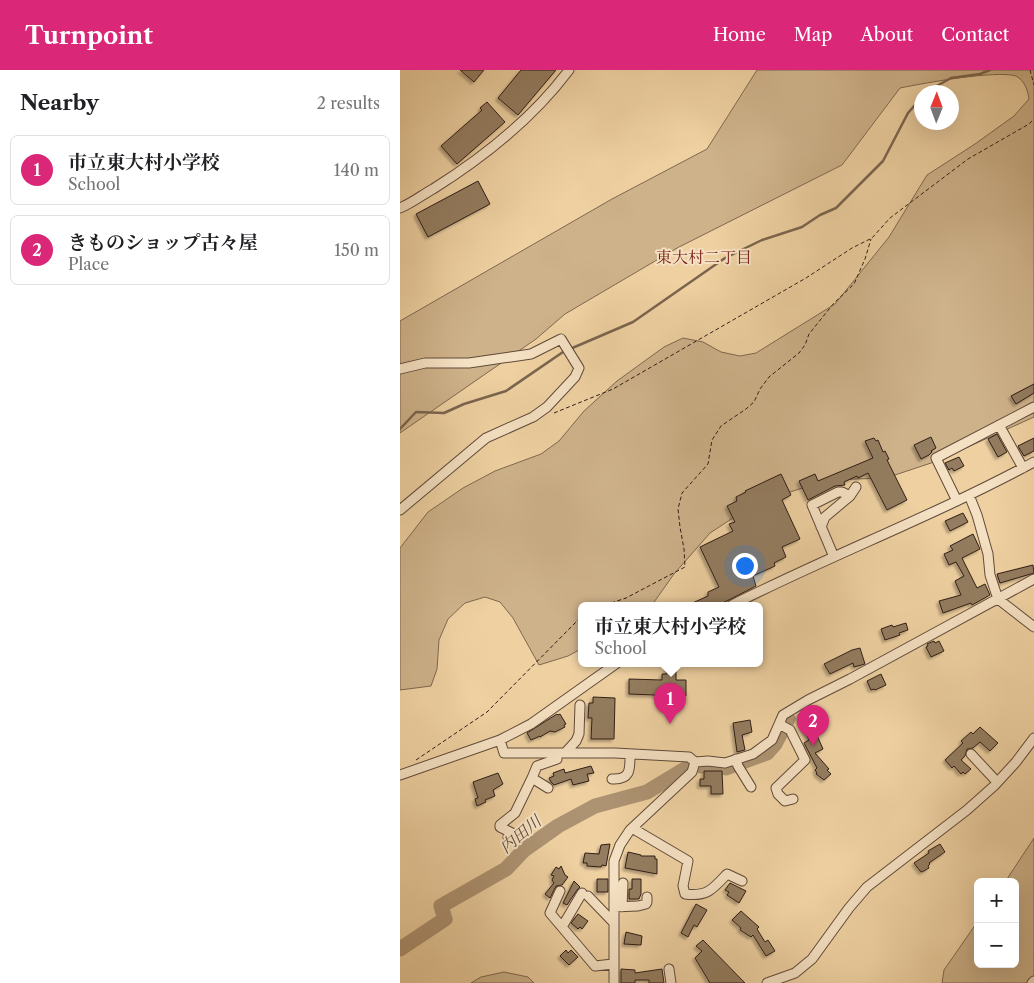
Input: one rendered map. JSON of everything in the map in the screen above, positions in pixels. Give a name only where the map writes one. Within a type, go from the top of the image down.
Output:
[{"type":"street","points":[[400,208],[452,177],[496,146],[555,88],[569,70]]},
{"type":"street","points":[[400,369],[425,364],[469,363],[522,356],[561,339],[578,368],[575,377],[547,407],[534,417],[486,438],[400,510]]},
{"type":"street","points":[[957,501],[936,458],[1034,407]]},
{"type":"street","points":[[999,425],[1023,468]]},
{"type":"street","points":[[738,602],[796,573],[890,533],[1034,462]]},
{"type":"street","points":[[821,527],[825,517],[850,496],[856,487]]},
{"type":"street","points":[[834,557],[812,504],[838,492],[850,496]]},
{"type":"street","points":[[970,495],[988,554],[990,575],[998,599],[1034,627]]},
{"type":"street","points":[[500,740],[504,753],[689,756],[695,762],[737,763],[772,740],[783,715],[1034,579]]},
{"type":"street","points":[[400,775],[500,740],[531,724],[611,667]]},
{"type":"street","points":[[508,837],[513,836],[512,833],[500,827],[500,825],[516,813],[538,766],[557,759],[561,753],[576,741],[579,734],[580,705]]},
{"type":"street","points":[[780,724],[790,730],[805,760],[776,788],[781,798],[786,801],[794,799]]},
{"type":"street","points":[[768,983],[795,973],[812,959],[849,908],[867,887],[967,810],[1016,762],[1034,738]]},
{"type":"street","points":[[612,779],[622,779],[628,774],[630,754]]},
{"type":"street","points":[[971,754],[997,782]]},
{"type":"street","points":[[618,907],[614,861],[620,845],[632,828],[692,772],[695,762]]},
{"type":"street","points":[[737,763],[751,787]]},
{"type":"street","points":[[532,778],[548,788]]},
{"type":"street","points":[[632,828],[688,861],[683,886],[685,894],[701,895],[708,892],[727,874],[742,881]]},
{"type":"street","points":[[614,983],[614,922],[623,883]]},
{"type":"street","points":[[560,891],[550,914],[595,966],[613,964]]},
{"type":"street","points":[[562,927],[585,895],[614,922]]},
{"type":"street","points":[[618,907],[642,906],[647,902],[647,897]]},
{"type":"street","points":[[669,969],[671,983]]},
{"type":"path","points":[[1030,70],[1034,85]]},
{"type":"path","points":[[548,414],[556,413],[614,389],[806,278],[871,238],[890,218],[968,159],[1029,124],[1034,119]]},
{"type":"path","points":[[614,602],[626,598],[684,567],[684,549],[678,509],[682,493],[708,464],[712,440],[720,426],[754,402],[760,389],[769,377],[799,352],[805,345],[809,334],[834,303],[854,284],[866,259],[871,238]]},
{"type":"path","points":[[416,760],[487,712],[578,620]]},
{"type":"shaded area","points":[[757,70],[1034,70],[1034,417],[937,461],[886,478],[827,480],[781,495],[736,516],[710,533],[674,574],[654,602],[578,602],[578,651],[568,656],[539,665],[513,618],[500,602],[485,597],[465,603],[448,619],[439,640],[437,669],[431,686],[400,690],[400,548],[428,512],[463,488],[495,471],[541,454],[559,441],[584,411],[617,381],[664,347],[683,338],[703,342],[721,352],[740,356],[756,353],[835,304],[889,237],[927,175],[1014,116],[1029,99],[1027,90],[1024,83],[1016,76],[1006,75],[960,78],[900,88],[842,165],[679,247],[565,314],[536,339],[400,433],[400,321],[612,199],[707,149]]},
{"type":"shaded area","points":[[1034,838],[1034,983],[942,983],[944,970],[974,927],[974,968],[1019,968],[1019,878],[1008,878]]},
{"type":"shaded area","points":[[504,972],[528,977],[534,983],[471,983],[481,977]]},
{"type":"building","points":[[460,70],[484,70],[474,82]]},
{"type":"building","points":[[521,70],[556,70],[518,115],[498,98]]},
{"type":"building","points":[[487,102],[505,122],[457,164],[441,146],[482,110],[480,108]]},
{"type":"building","points":[[478,181],[490,204],[428,237],[416,214]]},
{"type":"building","points":[[1034,384],[1034,393],[1016,404],[1011,396]]},
{"type":"building","points":[[997,434],[1007,452],[998,457],[988,439]]},
{"type":"building","points":[[931,437],[936,448],[929,455],[921,459],[914,445]]},
{"type":"building","points":[[874,438],[876,441],[878,440],[883,452],[885,451],[889,459],[887,460],[907,500],[887,510],[868,473],[858,478],[857,476],[844,482],[845,485],[835,486],[808,500],[799,481],[815,474],[818,481],[873,458],[865,441]]},
{"type":"building","points":[[1034,438],[1034,451],[1024,456],[1018,446]]},
{"type":"building","points":[[959,457],[964,466],[954,471],[952,468],[949,470],[945,463]]},
{"type":"building","points":[[781,474],[791,495],[782,500],[800,539],[782,547],[786,557],[774,563],[775,566],[753,576],[756,586],[725,602],[695,602],[708,596],[708,592],[719,587],[700,547],[733,531],[729,524],[735,522],[727,506],[737,501],[736,497]]},
{"type":"building","points":[[963,513],[968,522],[950,531],[945,521]]},
{"type":"building","points":[[973,534],[980,549],[962,558],[977,588],[985,584],[990,595],[972,605],[971,603],[943,613],[939,601],[961,595],[955,581],[964,576],[956,562],[949,565],[944,554],[953,550],[950,546]]},
{"type":"building","points":[[1033,565],[1034,573],[1000,583],[997,574]]},
{"type":"building","points":[[906,623],[908,630],[885,640],[881,629]]},
{"type":"building","points":[[934,641],[935,643],[939,641],[944,651],[931,657],[926,647],[928,646],[927,644]]},
{"type":"building","points":[[860,648],[865,664],[854,667],[853,663],[830,674],[824,664]]},
{"type":"building","points":[[667,667],[676,667],[676,680],[686,680],[686,696],[629,694],[629,679],[662,680],[662,674],[667,674]]},
{"type":"building","points":[[881,674],[886,685],[871,690],[867,681]]},
{"type":"building","points":[[593,697],[615,698],[614,739],[591,739],[592,718],[588,718],[589,703],[593,703]]},
{"type":"building","points":[[808,709],[823,749],[815,753],[831,774],[824,780],[816,774],[815,770],[817,768],[804,743],[809,740],[798,715]]},
{"type":"building","points":[[560,714],[566,724],[564,725],[565,727],[555,732],[550,731],[531,740],[527,733]]},
{"type":"building","points":[[750,720],[752,732],[742,735],[745,750],[737,752],[733,723]]},
{"type":"building","points":[[980,727],[998,743],[990,751],[980,742],[973,748],[967,749],[965,756],[961,760],[971,769],[965,774],[963,772],[961,774],[945,760],[963,743],[961,741]]},
{"type":"building","points":[[591,766],[594,773],[587,774],[589,781],[573,785],[571,779],[554,785],[549,778],[554,776],[553,773],[564,769],[565,773]]},
{"type":"building","points":[[704,771],[722,771],[723,794],[711,794],[711,786],[700,786],[700,779],[704,779]]},
{"type":"building","points":[[498,773],[503,784],[493,790],[495,796],[477,806],[475,799],[478,798],[473,782]]},
{"type":"building","points":[[610,844],[606,866],[587,866],[587,863],[583,863],[585,853],[599,854],[601,845]]},
{"type":"building","points":[[940,844],[945,852],[929,863],[929,868],[922,872],[920,871],[914,863]]},
{"type":"building","points":[[628,852],[641,856],[655,856],[655,859],[657,859],[657,874],[625,868]]},
{"type":"building","points":[[561,866],[568,877],[562,885],[556,886],[550,898],[545,894],[554,883],[552,880],[554,876],[551,875],[556,867],[559,869]]},
{"type":"building","points":[[597,879],[608,879],[608,892],[597,892]]},
{"type":"building","points":[[632,879],[641,879],[639,899],[629,899]]},
{"type":"building","points":[[574,881],[580,887],[567,905],[563,903]]},
{"type":"building","points":[[730,883],[746,891],[739,903],[727,895],[729,892],[725,890]]},
{"type":"building","points":[[696,904],[707,910],[697,927],[694,925],[688,937],[681,933]]},
{"type":"building","points":[[741,911],[759,927],[757,929],[765,942],[768,940],[775,951],[766,956],[753,935],[751,937],[740,930],[741,928],[732,920]]},
{"type":"building","points":[[578,914],[588,921],[582,929],[580,927],[578,929],[571,923]]},
{"type":"building","points":[[626,932],[642,936],[641,945],[624,944]]},
{"type":"building","points":[[703,940],[745,983],[710,983],[695,958],[702,951],[696,946]]},
{"type":"building","points":[[566,950],[568,953],[571,950],[578,957],[569,965],[560,956]]},
{"type":"building","points":[[621,969],[635,970],[635,973],[662,969],[664,983],[649,983],[649,980],[635,980],[635,983],[621,983]]},
{"type":"waterway","points":[[938,85],[951,78],[980,74],[990,70]]},
{"type":"waterway","points":[[400,429],[416,412],[444,413],[464,404],[506,391],[563,352],[633,322],[725,258],[762,240],[802,227],[820,215],[836,208],[883,161],[908,113],[914,106]]},
{"type":"waterway","name":"内田川","points":[[701,766],[711,765],[726,768],[767,753],[775,744],[788,719]]},
{"type":"waterway","name":"内田川","points":[[400,949],[445,919],[441,906],[506,869],[524,850],[558,826],[595,806],[647,792],[685,769]]},
{"type":"place","name":"市立東大村小学校","points":[[670,724]]},
{"type":"place","name":"きものショップ古々屋","points":[[813,746]]},
{"type":"district","name":"東大村二丁目","points":[[704,257]]}]
